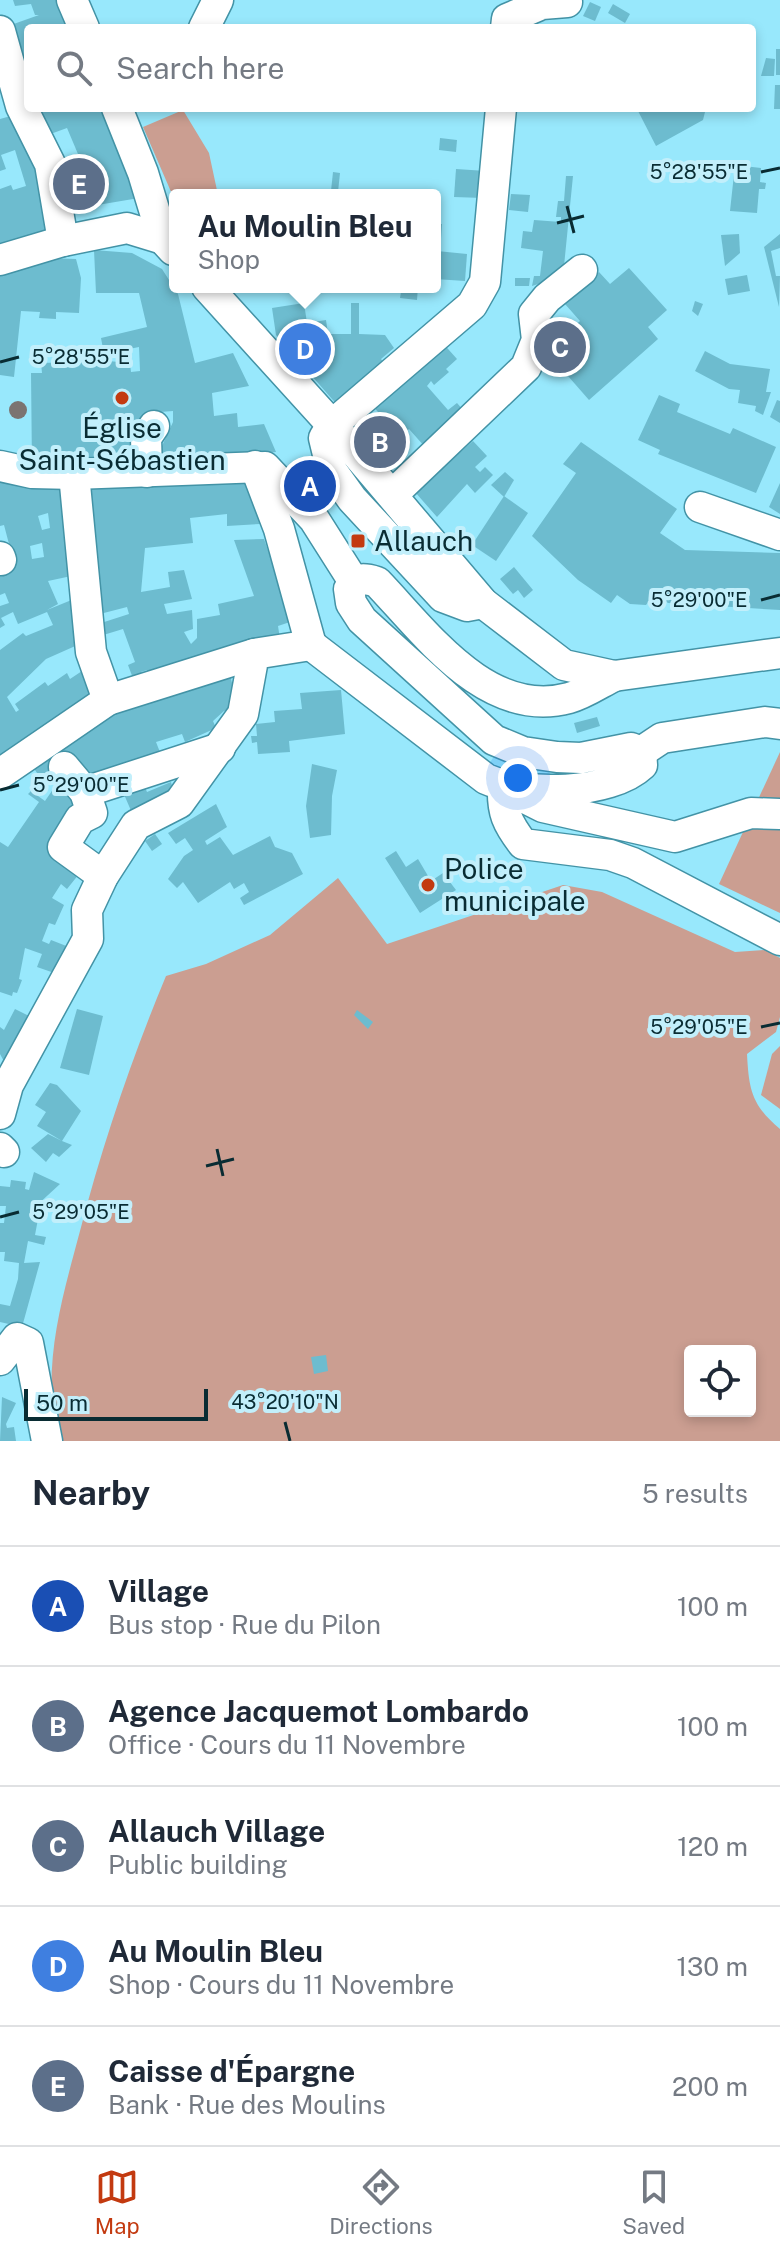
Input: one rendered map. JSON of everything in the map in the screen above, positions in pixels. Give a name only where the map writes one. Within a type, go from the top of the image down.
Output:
[{"type":"street","points":[[72,0],[82,24]]},
{"type":"street","points":[[206,24],[218,0]]},
{"type":"street","points":[[506,24],[507,19],[530,9],[567,2]]},
{"type":"street","points":[[0,31],[10,109],[50,164],[63,241]]},
{"type":"street","points":[[119,112],[169,245]]},
{"type":"street","points":[[328,432],[472,305],[485,282],[491,255],[501,112]]},
{"type":"street","points":[[0,260],[63,241],[127,228],[169,245]]},
{"type":"street","points":[[392,495],[526,367],[537,340],[534,314],[547,298],[582,270]]},
{"type":"street","points":[[212,293],[328,432],[392,495],[483,603],[564,665],[614,676]]},
{"type":"street","points":[[147,472],[146,438],[154,426]]},
{"type":"street","points":[[328,432],[332,471],[360,508],[443,597],[467,606],[483,603]]},
{"type":"street","points":[[0,466],[32,473],[74,474],[255,466],[272,471],[314,519],[354,582]]},
{"type":"street","points":[[255,466],[279,529],[311,645],[486,779],[543,807],[675,837],[751,813],[780,814]]},
{"type":"street","points":[[74,474],[91,652],[108,700]]},
{"type":"street","points":[[700,507],[780,535]]},
{"type":"street","points":[[641,752],[631,748],[581,758],[557,757],[523,752],[494,740],[362,620],[349,595],[354,582],[364,578],[377,582],[449,659],[471,676],[513,695],[539,702],[570,698],[614,676],[780,653]]},
{"type":"street","points":[[0,774],[108,700],[254,654],[311,645]]},
{"type":"street","points":[[0,1114],[8,1085],[88,939],[87,910],[103,876],[136,825],[179,803],[220,748],[248,702],[254,654]]},
{"type":"street","points":[[641,752],[662,738],[765,722],[780,724]]},
{"type":"street","points":[[85,792],[220,748]]},
{"type":"street","points":[[503,787],[583,789],[635,772],[642,765],[641,752]]},
{"type":"street","points":[[64,767],[85,792],[92,813],[80,819],[63,847],[103,876]]},
{"type":"street","points":[[503,787],[506,822],[523,844],[610,855],[633,863],[780,940]]},
{"type":"street","points":[[0,1360],[17,1338],[28,1343],[47,1441]]},
{"type":"shaded area","points":[[184,112],[209,153],[217,189],[170,189],[143,127]]},
{"type":"shaded area","points":[[780,752],[780,913],[719,884]]},
{"type":"shaded area","points":[[338,878],[387,944],[563,885],[602,892],[735,952],[765,950],[780,958],[780,1017],[776,1032],[747,1054],[754,1096],[763,1112],[780,1129],[780,1441],[56,1441],[51,1385],[56,1334],[66,1284],[108,1134],[166,976],[206,964],[270,935]]},
{"type":"shaded area","points":[[780,1046],[780,1109],[761,1095],[772,1054]]},
{"type":"building","points":[[13,0],[59,0],[68,24],[24,24],[24,72],[8,26],[39,15],[35,15],[31,4],[15,6]]},
{"type":"building","points":[[590,2],[601,7],[595,21],[583,16]]},
{"type":"building","points":[[613,4],[630,14],[625,23],[608,13]]},
{"type":"building","points":[[776,49],[780,49],[780,75],[776,75]]},
{"type":"building","points":[[766,58],[775,59],[774,76],[761,76]]},
{"type":"building","points":[[775,85],[780,85],[780,109],[774,109]]},
{"type":"building","points":[[33,112],[104,112],[128,176],[134,175],[139,198],[68,210],[56,160],[78,154],[67,128],[45,136]]},
{"type":"building","points":[[639,112],[705,112],[703,120],[656,146]]},
{"type":"building","points":[[18,114],[38,153],[54,232],[0,247],[0,189],[11,185],[13,190],[26,186],[15,150],[1,155],[6,169],[0,171],[0,119]]},
{"type":"building","points":[[440,138],[457,140],[456,152],[439,150]]},
{"type":"building","points":[[735,165],[761,168],[760,182],[766,183],[765,189],[759,189],[757,213],[730,211]]},
{"type":"building","points":[[456,169],[486,171],[483,198],[454,197]]},
{"type":"building","points":[[333,172],[340,173],[338,189],[331,189]]},
{"type":"building","points":[[566,176],[573,176],[563,276],[532,286],[534,276],[540,276],[543,251],[521,248],[523,231],[532,232],[534,220],[561,222],[561,217],[556,217],[558,201],[564,201]]},
{"type":"building","points":[[511,194],[530,195],[528,212],[509,210]]},
{"type":"building","points":[[739,234],[740,253],[725,266],[721,235]]},
{"type":"building","points":[[780,234],[780,248],[771,251],[776,276],[780,276],[779,307],[764,247]]},
{"type":"building","points":[[94,250],[132,253],[162,269],[169,280],[169,293],[178,294],[195,363],[233,353],[249,386],[212,393],[214,416],[237,413],[238,427],[264,424],[276,452],[156,466],[159,445],[162,446],[173,422],[173,411],[160,412],[145,432],[133,433],[135,467],[32,467],[31,373],[42,373],[41,363],[108,361],[130,363],[131,372],[140,371],[139,347],[104,354],[101,338],[147,327],[139,293],[96,293]]},
{"type":"building","points":[[441,251],[467,254],[465,281],[441,279]]},
{"type":"building","points":[[48,258],[76,259],[81,278],[79,313],[56,312],[56,319],[39,318],[40,312],[21,311],[14,377],[0,375],[0,274]]},
{"type":"building","points":[[629,268],[667,310],[648,327],[658,339],[589,400],[547,352],[580,321],[565,304],[599,272],[610,284]]},
{"type":"building","points":[[747,275],[750,291],[728,295],[725,279]]},
{"type":"building","points":[[515,278],[530,278],[529,286],[515,286]]},
{"type":"building","points":[[401,293],[418,293],[417,300],[400,298]]},
{"type":"building","points":[[695,301],[703,304],[698,316],[692,311]]},
{"type":"building","points":[[304,303],[307,323],[326,320],[328,334],[351,334],[351,303],[359,303],[359,334],[385,335],[394,348],[381,359],[387,367],[339,407],[276,335],[272,308]]},
{"type":"building","points":[[440,340],[457,359],[446,369],[449,372],[434,385],[431,381],[427,386],[448,410],[457,403],[464,411],[425,447],[409,429],[398,439],[407,449],[390,464],[367,438],[386,421],[370,403]]},
{"type":"building","points":[[705,351],[730,364],[770,369],[766,392],[771,392],[763,415],[755,411],[756,406],[738,403],[740,390],[729,389],[695,371]]},
{"type":"building","points":[[659,395],[680,404],[677,412],[730,434],[733,428],[776,447],[756,493],[658,454],[660,450],[638,440]]},
{"type":"building","points":[[777,400],[780,401],[780,423],[770,417]]},
{"type":"building","points":[[473,441],[487,456],[475,467],[480,472],[485,467],[493,475],[475,493],[467,484],[437,517],[415,492]]},
{"type":"building","points":[[581,442],[677,509],[660,533],[685,550],[780,553],[780,610],[668,603],[655,593],[646,605],[630,604],[617,595],[611,603],[578,580],[532,536],[576,473],[563,464]]},
{"type":"building","points":[[246,472],[260,524],[227,526],[227,514],[190,518],[193,543],[145,548],[141,592],[170,587],[168,572],[184,570],[192,599],[164,604],[167,614],[192,610],[193,629],[184,632],[191,644],[197,638],[197,619],[220,615],[218,604],[254,596],[234,540],[264,539],[293,621],[278,626],[280,639],[150,680],[147,670],[141,672],[144,678],[134,681],[128,665],[135,662],[123,629],[100,636],[98,624],[129,614],[127,607],[96,615],[81,483]]},
{"type":"building","points":[[505,472],[514,480],[504,497],[491,485]]},
{"type":"building","points":[[0,476],[67,482],[76,575],[48,581],[58,604],[47,610],[74,599],[82,643],[46,659],[7,697],[16,712],[19,710],[15,704],[45,682],[48,686],[67,673],[70,679],[88,667],[98,690],[0,763],[0,650],[23,633],[26,636],[53,625],[47,612],[18,624],[13,612],[1,618],[5,625],[0,628],[0,606],[9,603],[5,593],[0,595],[0,566],[14,563],[4,525],[0,526]],"holes":[[[48,513],[50,528],[42,530],[38,516]],[[42,543],[44,557],[32,559],[30,546]]]},
{"type":"building","points":[[780,483],[780,514],[769,507]]},
{"type":"building","points":[[504,496],[528,513],[496,561],[472,545]]},
{"type":"building","points":[[514,567],[533,590],[524,598],[518,590],[513,594],[500,579]]},
{"type":"building","points":[[228,666],[238,708],[224,711],[213,721],[216,728],[185,742],[182,734],[156,742],[163,760],[136,769],[133,760],[115,766],[117,775],[81,787],[54,744],[75,728]]},
{"type":"building","points":[[341,690],[345,734],[289,741],[290,752],[258,754],[257,742],[252,743],[251,736],[257,736],[256,724],[275,722],[274,711],[302,709],[300,693]]},
{"type":"building","points":[[597,717],[600,726],[577,733],[574,723]]},
{"type":"building","points":[[48,748],[62,768],[42,780],[28,760]]},
{"type":"building","points":[[312,764],[337,770],[332,796],[331,835],[310,838],[306,806]]},
{"type":"building","points":[[59,773],[83,811],[83,869],[67,889],[61,884],[52,898],[64,905],[55,925],[49,923],[42,941],[49,944],[51,940],[74,949],[60,975],[37,967],[42,954],[25,948],[19,979],[22,980],[17,993],[13,992],[12,996],[0,992],[0,842],[8,847],[39,802],[28,794],[31,791],[45,801],[58,782],[52,778]]},
{"type":"building","points":[[141,778],[147,792],[171,782],[175,797],[132,813],[120,785]]},
{"type":"building","points":[[216,804],[227,827],[205,841],[207,845],[220,837],[233,855],[270,836],[275,847],[292,853],[303,874],[244,905],[240,898],[249,892],[244,883],[234,889],[230,882],[198,903],[183,882],[177,888],[168,879],[184,856],[193,850],[185,838],[176,844],[168,833]]},
{"type":"building","points":[[155,834],[162,844],[152,851],[145,841]]},
{"type":"building","name":"Police municipale","points":[[396,851],[406,867],[418,859],[431,881],[443,873],[456,890],[420,913],[385,858]]},
{"type":"building","points":[[15,1009],[35,1019],[7,1067],[0,1054],[0,1027],[4,1030]]},
{"type":"building","points":[[77,1009],[103,1016],[89,1075],[60,1068]]},
{"type":"building","points":[[357,1010],[373,1022],[368,1029],[354,1015]]},
{"type":"building","points":[[50,1083],[57,1085],[81,1111],[62,1141],[37,1126],[46,1112],[35,1105]]},
{"type":"building","points":[[48,1134],[72,1145],[59,1157],[53,1153],[46,1162],[31,1148]]},
{"type":"building","points":[[34,1172],[60,1184],[35,1207],[38,1219],[35,1235],[46,1237],[44,1245],[28,1241],[24,1263],[40,1262],[22,1327],[0,1322],[0,1304],[10,1306],[19,1263],[4,1261],[5,1252],[0,1252],[0,1223],[4,1223],[6,1206],[0,1206],[0,1186],[10,1187],[11,1180],[26,1182],[25,1189],[29,1190]]},
{"type":"building","points":[[326,1355],[328,1371],[314,1374],[311,1357]]},
{"type":"building","points":[[2,1397],[16,1403],[6,1424],[7,1428],[14,1427],[16,1441],[0,1441]]},
{"type":"place","name":"Caisse d'Épargne","points":[[79,184]]},
{"type":"place","name":"Allauch Village","points":[[560,347]]},
{"type":"place","name":"Au Moulin Bleu","points":[[305,349]]},
{"type":"place","name":"Église Saint-Sébastien","points":[[122,398]]},
{"type":"place","name":"Agence Jacquemot Lombardo","points":[[380,442]]},
{"type":"place","name":"Village","points":[[310,486]]},
{"type":"place","name":"Allauch","points":[[358,541]]},
{"type":"place","name":"Police municipale","points":[[428,885]]}]
